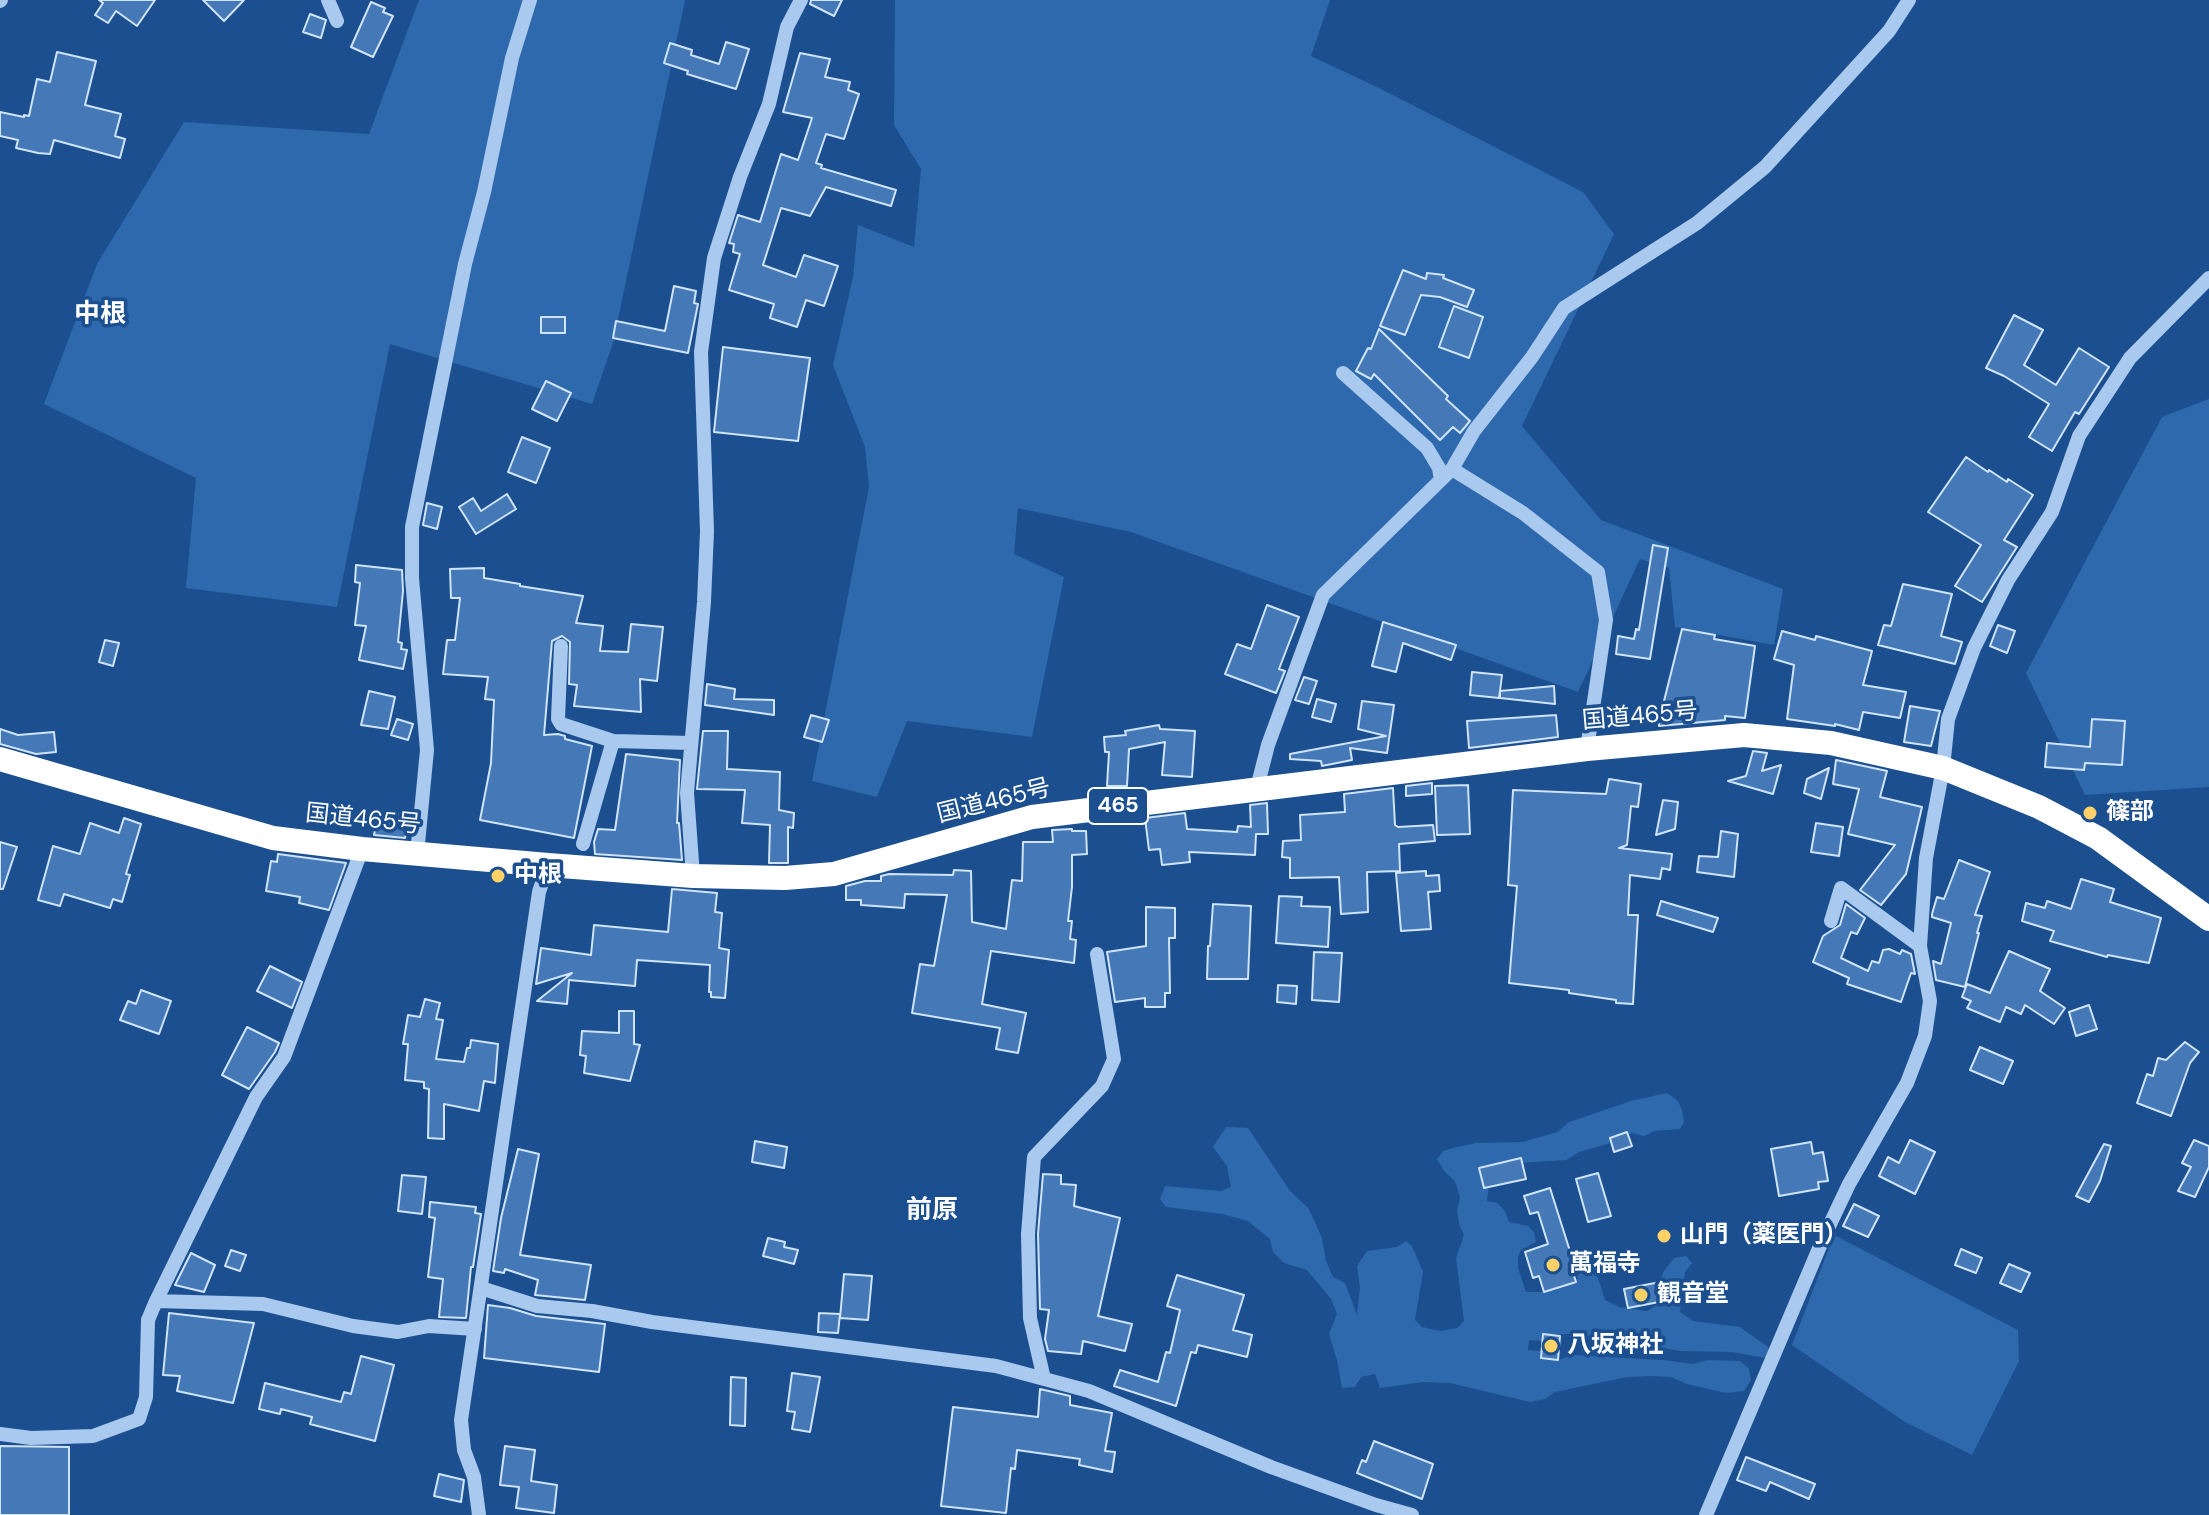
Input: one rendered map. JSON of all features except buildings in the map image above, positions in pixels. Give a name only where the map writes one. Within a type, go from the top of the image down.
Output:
[{"type":"highway","name":"国道465号","points":[[0,759],[273,838],[548,865],[693,876],[785,878],[834,874],[1032,817],[1587,749],[1744,735],[1831,743],[1943,768],[2039,807],[2098,838],[2209,919]]},
{"type":"street","points":[[328,0],[337,21]]},
{"type":"street","points":[[417,854],[427,750],[412,578],[412,527],[465,264],[484,192],[512,58],[530,0]]},
{"type":"street","points":[[693,876],[687,793],[704,602],[707,531],[701,352],[714,258],[740,177],[769,104],[787,27],[801,0]]},
{"type":"street","points":[[1257,788],[1268,745],[1323,595],[1452,469],[1474,431],[1532,357],[1564,308],[1697,223],[1765,167],[1889,31],[1909,0]]},
{"type":"street","points":[[1706,1515],[1828,1228],[1849,1184],[1907,1083],[1925,1036],[1930,1001],[1920,946],[1926,858],[1943,768],[1948,719],[1974,648],[2008,580],[2052,512],[2079,436],[2130,358],[2209,278]]},
{"type":"street","points":[[1343,373],[1427,448],[1439,468],[1441,480]]},
{"type":"street","points":[[1452,469],[1523,513],[1598,572],[1606,620],[1587,749]]},
{"type":"street","points":[[561,646],[558,719],[561,724],[613,741],[691,743]]},
{"type":"street","points":[[583,844],[613,741]]},
{"type":"street","points":[[0,1434],[31,1438],[93,1436],[139,1419],[146,1397],[148,1320],[256,1097],[284,1057],[362,849]]},
{"type":"street","points":[[479,1515],[480,1505],[464,1450],[461,1420],[539,892],[548,865]]},
{"type":"street","points":[[1831,921],[1841,888],[1920,946]]},
{"type":"street","points":[[1044,1379],[1030,1318],[1028,1234],[1034,1157],[1102,1086],[1114,1059],[1097,954]]},
{"type":"street","points":[[481,1288],[537,1306],[996,1366],[1089,1391],[1271,1467],[1412,1515]]},
{"type":"street","points":[[156,1301],[263,1304],[353,1326],[398,1332],[429,1326],[475,1329]]},
{"type":"shaded area","points":[[419,0],[685,0],[613,343],[592,404],[390,344],[337,607],[186,588],[196,478],[44,404],[97,264],[184,122],[369,134]]},
{"type":"shaded area","points":[[895,0],[1330,0],[1311,56],[1583,192],[1614,234],[1522,426],[1601,520],[1783,589],[1774,645],[1675,627],[1669,568],[1640,559],[1578,692],[1131,532],[1018,508],[1014,554],[1064,577],[1032,737],[907,721],[877,797],[812,781],[869,487],[865,447],[833,365],[853,277],[858,225],[914,247],[921,169],[894,125]]},
{"type":"shaded area","points":[[2209,399],[2209,787],[2085,795],[2026,673],[2162,417]]},
{"type":"shaded area","points":[[1667,1093],[1678,1101],[1682,1110],[1684,1122],[1680,1129],[1654,1131],[1644,1136],[1632,1133],[1579,1152],[1566,1160],[1518,1163],[1489,1185],[1487,1201],[1497,1203],[1505,1211],[1509,1222],[1528,1226],[1534,1232],[1536,1242],[1521,1250],[1518,1257],[1518,1268],[1526,1292],[1544,1292],[1576,1282],[1579,1272],[1590,1271],[1598,1278],[1605,1300],[1619,1307],[1647,1311],[1660,1303],[1659,1283],[1664,1271],[1674,1258],[1686,1256],[1692,1263],[1685,1272],[1680,1312],[1693,1321],[1740,1327],[1768,1347],[1770,1354],[1765,1358],[1732,1352],[1652,1350],[1614,1338],[1587,1339],[1569,1334],[1544,1334],[1543,1341],[1529,1340],[1528,1350],[1541,1351],[1541,1358],[1558,1360],[1573,1355],[1693,1364],[1708,1360],[1740,1361],[1749,1369],[1751,1380],[1744,1391],[1726,1393],[1671,1377],[1651,1376],[1627,1377],[1555,1392],[1545,1399],[1530,1402],[1450,1383],[1423,1382],[1380,1388],[1375,1374],[1361,1377],[1355,1387],[1342,1388],[1329,1334],[1337,1314],[1331,1299],[1307,1270],[1284,1263],[1273,1252],[1270,1239],[1248,1221],[1222,1214],[1166,1207],[1160,1199],[1165,1186],[1221,1191],[1231,1187],[1227,1166],[1213,1147],[1226,1127],[1248,1128],[1290,1191],[1309,1209],[1322,1238],[1333,1277],[1345,1283],[1357,1315],[1360,1288],[1357,1266],[1367,1251],[1397,1247],[1406,1241],[1412,1246],[1423,1272],[1415,1320],[1422,1327],[1440,1331],[1457,1328],[1464,1321],[1456,1258],[1464,1235],[1459,1224],[1457,1210],[1460,1197],[1455,1181],[1437,1159],[1443,1151],[1476,1143],[1523,1142],[1557,1132],[1569,1122],[1631,1101]]},
{"type":"shaded area","points":[[1834,1235],[2018,1330],[2019,1361],[1972,1455],[1905,1422],[1792,1345]]},
{"type":"place","name":"篠部","points":[[2090,813]]},
{"type":"place","name":"中根","points":[[498,876]]},
{"type":"place","name":"山門（薬医門）","points":[[1664,1236]]},
{"type":"place","name":"萬福寺","points":[[1553,1265]]},
{"type":"place","name":"観音堂","points":[[1641,1295]]},
{"type":"place","name":"八坂神社","points":[[1551,1346]]},
{"type":"district","name":"中根","points":[[100,315]]},
{"type":"district","name":"前原","points":[[932,1211]]}]
